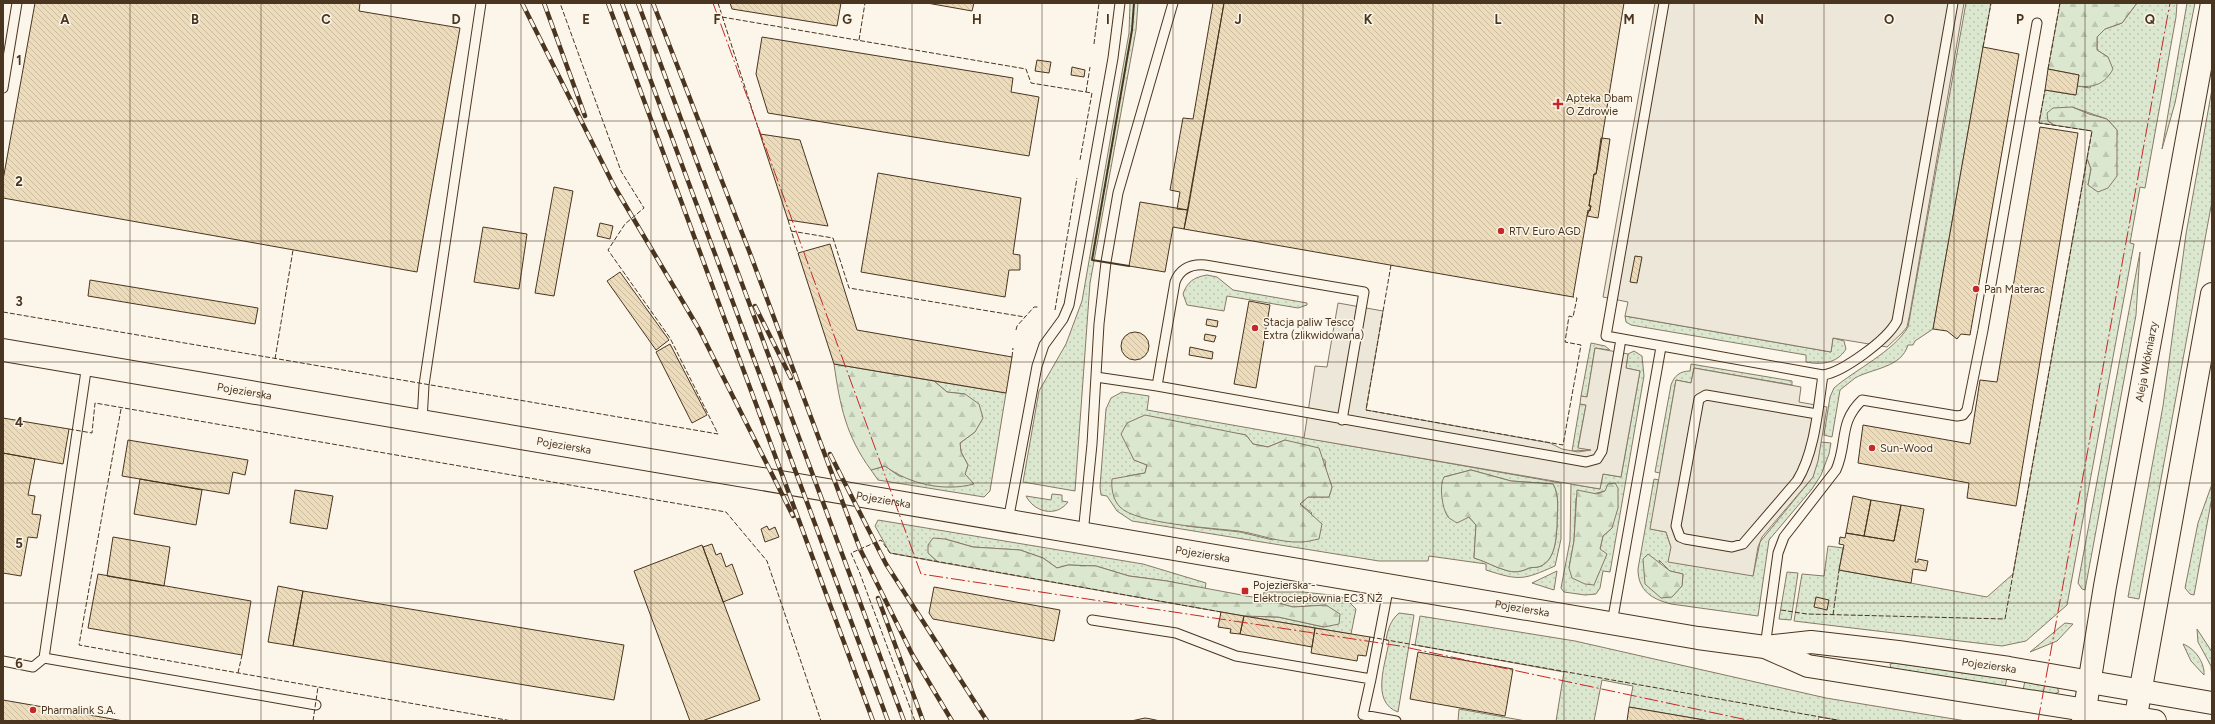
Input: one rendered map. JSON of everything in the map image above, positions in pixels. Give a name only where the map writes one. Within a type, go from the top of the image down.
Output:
[{"type":"street","name":"Aleja Włókniarzy","points":[[2084,716],[2105,586],[2212,3]]},
{"type":"street","points":[[2142,720],[2140,690],[2206,358],[2212,294]]},
{"type":"street","name":"Pojezierska","points":[[3,350],[1083,534],[1612,623],[1765,647],[1808,666],[2084,716],[2142,720]]},
{"type":"street","name":"Pojezierska","points":[[1765,647],[1811,642],[2009,668],[2212,703]]},
{"type":"lane","points":[[3,88],[17,3]]},
{"type":"lane","points":[[422,421],[424,385],[481,3]]},
{"type":"lane","points":[[1008,521],[1037,366],[1044,345],[1063,319],[1069,305],[1113,58],[1120,3]]},
{"type":"lane","points":[[1083,534],[1102,290],[1118,193],[1173,3]]},
{"type":"lane","points":[[1664,3],[1606,336],[1823,375],[1838,370],[1878,342],[1890,332],[1897,321],[1953,3]]},
{"type":"lane","points":[[1765,647],[1778,553],[1784,537],[1836,470],[1848,418],[1853,409],[1862,400],[1957,416],[1963,415],[1967,410],[1983,330],[2037,23]]},
{"type":"lane","points":[[1157,386],[1175,282],[1179,274],[1188,267],[1204,265],[1364,292],[1342,420]]},
{"type":"lane","points":[[1096,377],[1157,386],[1574,460],[1592,461],[1600,455],[1602,451],[1621,339]]},
{"type":"lane","points":[[1612,623],[1661,347]]},
{"type":"lane","points":[[3,661],[33,667],[44,658],[87,364]]},
{"type":"lane","points":[[1816,414],[1706,395],[1699,399],[1676,526],[1680,537],[1732,547],[1743,544],[1801,475],[1807,461],[1816,414],[1823,375]]},
{"type":"lane","points":[[1389,585],[1362,718],[1396,721]]},
{"type":"lane","points":[[1092,620],[1176,633],[1236,656],[1371,679]]},
{"type":"lane","points":[[44,658],[316,705]]},
{"type":"green space","points":[[1130,3],[1138,3],[1136,30],[1090,283],[1075,491],[1023,482],[1039,391],[1066,344],[1082,301],[1129,33]]},
{"type":"green space","points":[[1966,3],[1991,3],[1933,329],[1915,341],[1913,345],[1908,345],[1904,353],[1893,363],[1855,378],[1840,390],[1832,437],[1824,435],[1830,397],[1834,388],[1884,352],[1908,327]]},
{"type":"green space","points":[[2060,3],[2137,3],[2122,23],[2105,29],[2097,37],[2097,50],[2108,57],[2113,69],[2103,81],[2098,84],[2077,86],[2079,75],[2048,69]]},
{"type":"green space","points":[[2137,3],[2177,3],[2176,17],[2145,188],[2140,187],[2130,243],[2134,244],[2067,605],[2026,641],[2002,646],[1794,621],[1802,574],[1824,576],[1828,546],[1843,548],[1839,570],[1987,597],[2013,574],[2087,158],[2091,169],[2088,185],[2116,151],[2117,130],[2107,119],[2072,107],[2048,121],[2054,125],[2039,123],[2045,90],[2075,95],[2077,86],[2090,88],[2108,57],[2097,50],[2097,37],[2105,29],[2122,23]]},
{"type":"green space","points":[[2187,3],[2195,3],[2175,103],[2162,149]]},
{"type":"green space","points":[[2212,89],[2212,201],[2139,599],[2128,597],[2163,406],[2186,234]]},
{"type":"green space","points":[[2072,107],[2107,119],[2117,130],[2117,176],[2108,188],[2098,192],[2088,185],[2091,169],[2087,158],[2092,131],[2054,125],[2048,121],[2047,113],[2053,108]]},
{"type":"green space","points":[[2140,252],[2136,315],[2085,590],[2082,589],[2078,583]]},
{"type":"green space","points":[[1207,275],[1217,277],[1233,290],[1307,303],[1307,305],[1298,308],[1227,296],[1224,311],[1187,305],[1183,294],[1189,283],[1198,277]]},
{"type":"green space","points":[[1625,316],[1831,352],[1833,338],[1844,341],[1846,349],[1838,358],[1828,362],[1811,363],[1806,362],[1806,355],[1631,325],[1626,322]]},
{"type":"green space","points":[[1591,343],[1605,346],[1610,350],[1595,348],[1587,397],[1581,396]]},
{"type":"green space","points":[[1634,351],[1642,356],[1644,376],[1610,572],[1603,571],[1600,588],[1596,594],[1585,595],[1564,592],[1561,588],[1570,541],[1571,484],[1600,489],[1603,474],[1621,477],[1640,371],[1626,368],[1628,354]],"holes":[[[1605,491],[1612,528],[1603,536],[1600,549],[1569,568],[1574,541],[1576,498]]]},
{"type":"green space","points":[[834,364],[934,381],[947,392],[965,394],[979,404],[983,418],[975,432],[960,443],[961,452],[968,465],[965,474],[974,484],[939,487],[905,478],[885,466],[871,470],[862,457],[845,420]]},
{"type":"green space","points":[[1691,364],[1792,381],[1792,385],[1694,368],[1691,383],[1676,380],[1660,473],[1655,472],[1671,385],[1678,375],[1683,372],[1690,371]]},
{"type":"green space","points":[[934,381],[1006,393],[990,491],[984,497],[878,480],[871,470],[885,466],[899,476],[973,484],[965,474],[968,465],[961,452],[960,443],[975,432],[965,394],[947,392]]},
{"type":"green space","points":[[1122,392],[1149,396],[1147,410],[1561,483],[1561,539],[1555,566],[1536,574],[1514,577],[1486,570],[1486,564],[1429,556],[1428,561],[1379,561],[1132,521],[1117,511],[1107,496],[1101,495],[1100,487],[1106,409],[1111,398]],"holes":[[[1221,432],[1246,435],[1253,444],[1268,447],[1285,440],[1325,460],[1326,471],[1332,487],[1329,497],[1308,497],[1300,504],[1312,513],[1273,540],[1240,532],[1186,526],[1127,476],[1145,473],[1147,465],[1134,460],[1129,448]],[[1471,470],[1511,481],[1553,484],[1557,494],[1557,531],[1554,549],[1546,563],[1540,567],[1514,572],[1501,569],[1474,558],[1476,525],[1469,517],[1444,477]]]},
{"type":"green space","points":[[1580,404],[1586,405],[1578,447],[1593,450],[1572,451]]},
{"type":"green space","points":[[1145,415],[1246,435],[1253,444],[1268,447],[1285,440],[1319,448],[1332,487],[1329,497],[1308,497],[1300,504],[1322,524],[1319,539],[1293,542],[1277,540],[1246,532],[1194,527],[1142,518],[1129,513],[1120,507],[1113,494],[1112,479],[1145,473],[1147,465],[1134,460],[1121,434],[1127,423]]},
{"type":"green space","points":[[1821,442],[1831,443],[1829,454],[1821,475],[1812,489],[1769,540],[1758,616],[1671,604],[1652,597],[1643,588],[1640,583],[1638,569],[1654,479],[1659,480],[1651,529],[1666,532],[1671,547],[1753,576],[1760,542],[1813,477]],"holes":[[[1659,560],[1670,571],[1683,574],[1682,585],[1672,597]]]},
{"type":"green space","points":[[1471,470],[1511,481],[1553,484],[1557,494],[1557,531],[1554,549],[1546,563],[1540,567],[1514,572],[1501,569],[1474,558],[1476,525],[1469,517],[1457,523],[1448,517],[1444,508],[1441,491],[1444,477]]},
{"type":"green space","points":[[1615,483],[1618,488],[1618,508],[1612,528],[1603,536],[1600,549],[1607,554],[1594,585],[1585,584],[1572,578],[1569,568],[1574,541],[1577,490],[1597,494],[1605,491],[1608,484]]},
{"type":"green space","points":[[2212,484],[2212,497],[2194,595],[2190,594],[2185,588],[2198,523]]},
{"type":"green space","points":[[1052,494],[1062,495],[1062,501],[1068,502],[1058,510],[1046,511],[1034,506],[1026,496],[1051,500]]},
{"type":"green space","points":[[878,520],[1143,564],[1206,583],[1205,589],[1167,581],[1129,576],[1096,566],[1068,565],[1057,568],[1043,558],[1020,550],[973,547],[945,539],[928,553],[938,562],[890,553],[875,526]]},
{"type":"green space","points":[[933,538],[945,539],[973,547],[1020,550],[1043,558],[1057,568],[1068,565],[1096,566],[1129,576],[1167,581],[1263,599],[1293,607],[1326,605],[1340,614],[1339,624],[1324,627],[1278,617],[1244,616],[938,562],[928,553],[928,545]]},
{"type":"green space","points":[[1648,554],[1670,571],[1683,574],[1682,586],[1672,597],[1661,598],[1645,584],[1643,559]]},
{"type":"green space","points":[[1557,571],[1554,590],[1532,583]]},
{"type":"green space","points":[[1787,572],[1798,573],[1791,620],[1779,619]]},
{"type":"green space","points":[[1264,592],[1303,592],[1345,598],[1356,609],[1351,634],[1244,616],[1278,617],[1324,627],[1326,605],[1293,607],[1263,599]]},
{"type":"green space","points":[[1399,613],[1414,615],[1398,712],[1389,707],[1384,700],[1382,681],[1389,641],[1386,640],[1388,632],[1391,622]]},
{"type":"green space","points":[[1420,616],[1575,641],[1826,698],[1966,721],[1843,721],[1819,717],[1818,721],[1710,721],[1629,707],[1633,686],[1602,680],[1594,721],[1556,721],[1564,672],[1415,645]]},
{"type":"green space","points":[[2065,623],[2073,624],[2057,641],[2030,652]]},
{"type":"green space","points":[[2197,629],[2212,652],[2212,679],[2211,666],[2198,642]]},
{"type":"green space","points":[[2183,644],[2195,652],[2198,656],[2203,665],[2204,675],[2191,661]]},
{"type":"green space","points":[[1894,663],[2007,678],[2005,687],[1891,668],[1890,664]]},
{"type":"green space","points":[[2025,681],[2057,687],[2059,692],[2054,694],[2023,690]]},
{"type":"green space","points":[[1459,709],[1526,721],[1458,721]]},
{"type":"shaded area","points":[[1655,3],[1964,3],[1907,327],[1887,347],[1833,338],[1831,352],[1625,316],[1628,302],[1603,297]]},
{"type":"shaded area","points":[[1338,303],[1383,311],[1366,410],[1550,443],[1562,449],[1578,452],[1591,450],[1578,448],[1586,405],[1580,404],[1581,396],[1587,397],[1595,348],[1628,354],[1626,368],[1640,371],[1621,477],[1603,474],[1600,489],[1304,438],[1315,366],[1327,367]]},
{"type":"shaded area","points":[[1694,368],[1801,387],[1799,402],[1827,407],[1818,461],[1813,477],[1762,537],[1758,547],[1753,576],[1668,562],[1671,547],[1666,532],[1650,529],[1676,380],[1691,383]]},
{"type":"building","points":[[35,3],[360,3],[359,11],[460,28],[417,272],[3,198],[3,180]]},
{"type":"building","points":[[730,3],[841,3],[837,26],[732,9]]},
{"type":"building","points":[[927,3],[974,3],[972,11]]},
{"type":"building","points":[[1213,3],[1224,3],[1188,210],[1177,209],[1180,192],[1170,190],[1183,118],[1193,119]]},
{"type":"building","points":[[1224,3],[1624,3],[1597,169],[1596,174],[1594,174],[1589,206],[1591,206],[1590,211],[1588,210],[1573,297],[1184,229]]},
{"type":"building","points":[[762,37],[1013,78],[1011,92],[1039,97],[1029,156],[768,113],[756,74]]},
{"type":"building","points":[[1983,47],[2019,54],[1970,335],[1961,334],[1957,339],[1947,331],[1933,329]]},
{"type":"building","points":[[1037,60],[1051,62],[1049,73],[1035,71]]},
{"type":"building","points":[[1072,67],[1085,70],[1084,77],[1071,75]]},
{"type":"building","points":[[2048,69],[2079,75],[2076,95],[2045,90]]},
{"type":"building","points":[[2040,127],[2078,133],[2016,506],[1967,498],[1969,483],[1858,463],[1863,425],[1970,444],[1980,380],[1997,382]]},
{"type":"building","points":[[760,134],[800,140],[828,226],[788,220]]},
{"type":"building","points":[[1601,138],[1610,139],[1598,218],[1587,216],[1591,206],[1589,206],[1594,174],[1596,174]]},
{"type":"building","points":[[878,173],[1021,198],[1013,254],[1020,255],[1020,270],[1009,270],[1005,297],[861,272]]},
{"type":"building","points":[[554,187],[573,191],[554,296],[535,293]]},
{"type":"building","points":[[1140,202],[1188,210],[1184,229],[1173,227],[1165,272],[1129,266]]},
{"type":"building","points":[[600,223],[613,226],[610,239],[597,236]]},
{"type":"building","points":[[483,227],[527,234],[519,289],[474,282]]},
{"type":"building","points":[[830,244],[857,330],[1012,357],[1006,393],[834,364],[798,253]]},
{"type":"building","points":[[1635,256],[1642,257],[1637,283],[1630,282]]},
{"type":"building","points":[[620,272],[669,340],[656,350],[607,281]]},
{"type":"building","points":[[90,280],[258,308],[255,324],[88,296]]},
{"type":"building","name":"Stacja paliw Tesco Extra (zlikwidowana)","points":[[1249,301],[1270,305],[1256,388],[1234,384]]},
{"type":"building","points":[[1207,319],[1218,321],[1217,327],[1206,325]]},
{"type":"building","points":[[1135,332],[1145,336],[1149,346],[1145,356],[1135,360],[1125,356],[1121,346],[1125,336]]},
{"type":"building","points":[[1205,334],[1216,336],[1214,342],[1204,340]]},
{"type":"building","points":[[670,344],[707,415],[692,423],[656,352]]},
{"type":"building","points":[[1190,347],[1213,352],[1212,359],[1189,355]]},
{"type":"building","points":[[3,418],[69,429],[63,464],[3,453]]},
{"type":"building","points":[[128,440],[248,460],[245,475],[233,472],[229,494],[122,476]]},
{"type":"building","points":[[3,453],[35,459],[28,495],[35,496],[32,514],[41,515],[37,538],[28,537],[21,576],[3,573]]},
{"type":"building","points":[[140,479],[202,490],[196,525],[134,514]]},
{"type":"building","points":[[295,490],[333,496],[327,529],[290,523]]},
{"type":"building","points":[[1853,496],[1871,500],[1864,536],[1846,533]]},
{"type":"building","points":[[1871,500],[1901,505],[1894,541],[1864,536]]},
{"type":"building","points":[[1901,505],[1924,509],[1915,562],[1918,562],[1918,559],[1928,561],[1926,571],[1913,569],[1911,583],[1839,570],[1844,545],[1839,544],[1840,537],[1845,538],[1846,533],[1894,541]]},
{"type":"building","points":[[767,526],[769,530],[775,527],[779,537],[765,542],[761,529]]},
{"type":"building","points":[[113,537],[170,547],[164,586],[107,576]]},
{"type":"building","points":[[712,544],[716,555],[721,553],[726,567],[732,564],[743,594],[723,602],[703,547]]},
{"type":"building","points":[[702,545],[760,700],[702,721],[690,721],[634,571]]},
{"type":"building","points":[[98,574],[251,601],[242,655],[88,628]]},
{"type":"building","points":[[278,586],[303,591],[293,646],[268,642]]},
{"type":"building","points":[[934,587],[1060,610],[1054,641],[933,619],[929,613]]},
{"type":"building","points":[[303,591],[624,645],[614,700],[293,646]]},
{"type":"building","points":[[1816,597],[1829,600],[1827,610],[1814,607]]},
{"type":"building","points":[[1221,612],[1244,616],[1240,634],[1230,633],[1231,629],[1218,627]]},
{"type":"building","points":[[1244,616],[1315,628],[1312,647],[1240,634]]},
{"type":"building","points":[[1315,628],[1370,637],[1366,656],[1358,655],[1357,661],[1311,653]]},
{"type":"building","points":[[1418,652],[1513,669],[1505,716],[1410,699]]},
{"type":"building","name":"Pharmalink S.A.","points":[[3,700],[124,721],[3,721]]},
{"type":"building","points":[[1629,707],[1710,721],[1627,721]]},
{"type":"building","points":[[1145,718],[1151,719],[1160,721],[1131,721]]},
{"type":"railway","points":[[522,3],[614,186],[699,329],[793,516]]},
{"type":"railway","points":[[544,3],[585,116]]},
{"type":"railway","points":[[608,3],[873,721]]},
{"type":"railway","points":[[622,3],[888,721]]},
{"type":"railway","points":[[638,3],[904,721]]},
{"type":"railway","points":[[653,3],[751,256],[860,549],[912,654],[952,721]]},
{"type":"railway","points":[[755,306],[791,378]]},
{"type":"railway","points":[[830,454],[886,564],[987,721]]},
{"type":"railway","points":[[878,598],[923,721]]},
{"type":"fence","points":[[3,312],[718,434],[670,338],[608,250],[625,224],[644,208],[621,171],[560,3]]},
{"type":"fence","points":[[718,3],[760,134]]},
{"type":"fence","points":[[859,40],[865,3]]},
{"type":"fence","points":[[1094,44],[1099,3]]},
{"type":"fence","points":[[1983,47],[1991,3]]},
{"type":"fence","points":[[2048,69],[2060,3]]},
{"type":"fence","points":[[722,17],[1026,69],[1031,83],[1092,93],[1080,160]]},
{"type":"fence","points":[[1086,92],[1090,67]]},
{"type":"fence","points":[[1781,610],[1807,614],[2005,619],[2092,131],[2039,123],[2045,90]]},
{"type":"fence","points":[[1055,310],[1077,178]]},
{"type":"fence","points":[[788,220],[798,253]]},
{"type":"fence","points":[[791,231],[833,238],[849,288],[1025,317]]},
{"type":"fence","points":[[275,359],[293,250]]},
{"type":"fence","points":[[1391,265],[1366,410],[1563,445],[1581,345],[1565,342],[1569,316],[1573,317],[1577,298],[1573,297]]},
{"type":"fence","points":[[1016,330],[1017,326],[1034,307],[1038,307]]},
{"type":"fence","points":[[1012,357],[1013,348]]},
{"type":"fence","points":[[69,429],[92,433],[95,403],[726,512],[767,561],[821,721]]},
{"type":"fence","points":[[121,409],[79,645],[512,721]]},
{"type":"fence","points":[[915,721],[851,553],[881,540],[890,553],[1221,612]]},
{"type":"fence","points":[[1833,615],[1839,570]]},
{"type":"fence","points":[[1370,637],[1843,721]]},
{"type":"fence","points":[[238,673],[242,655]]},
{"type":"fence","points":[[313,721],[318,687]]},
{"type":"wall","points":[[1129,266],[1092,260],[1132,30],[1134,3]]},
{"type":"power","points":[[713,3],[921,574],[1400,646],[1752,721]]},
{"type":"power","points":[[2038,721],[2170,3]]},
{"type":"place","name":"Apteka Dbam O Zdrowie","points":[[1558,104]]},
{"type":"place","name":"RTV Euro AGD","points":[[1501,231]]},
{"type":"place","name":"Pan Materac","points":[[1976,289]]},
{"type":"place","name":"Stacja paliw Tesco Extra (zlikwidowana)","points":[[1255,328]]},
{"type":"place","name":"Sun-Wood","points":[[1872,448]]},
{"type":"place","name":"Pojezierska - Elektrociepłownia EC3 NŻ","points":[[1245,591]]},
{"type":"place","name":"Pharmalink S.A.","points":[[33,710]]}]
